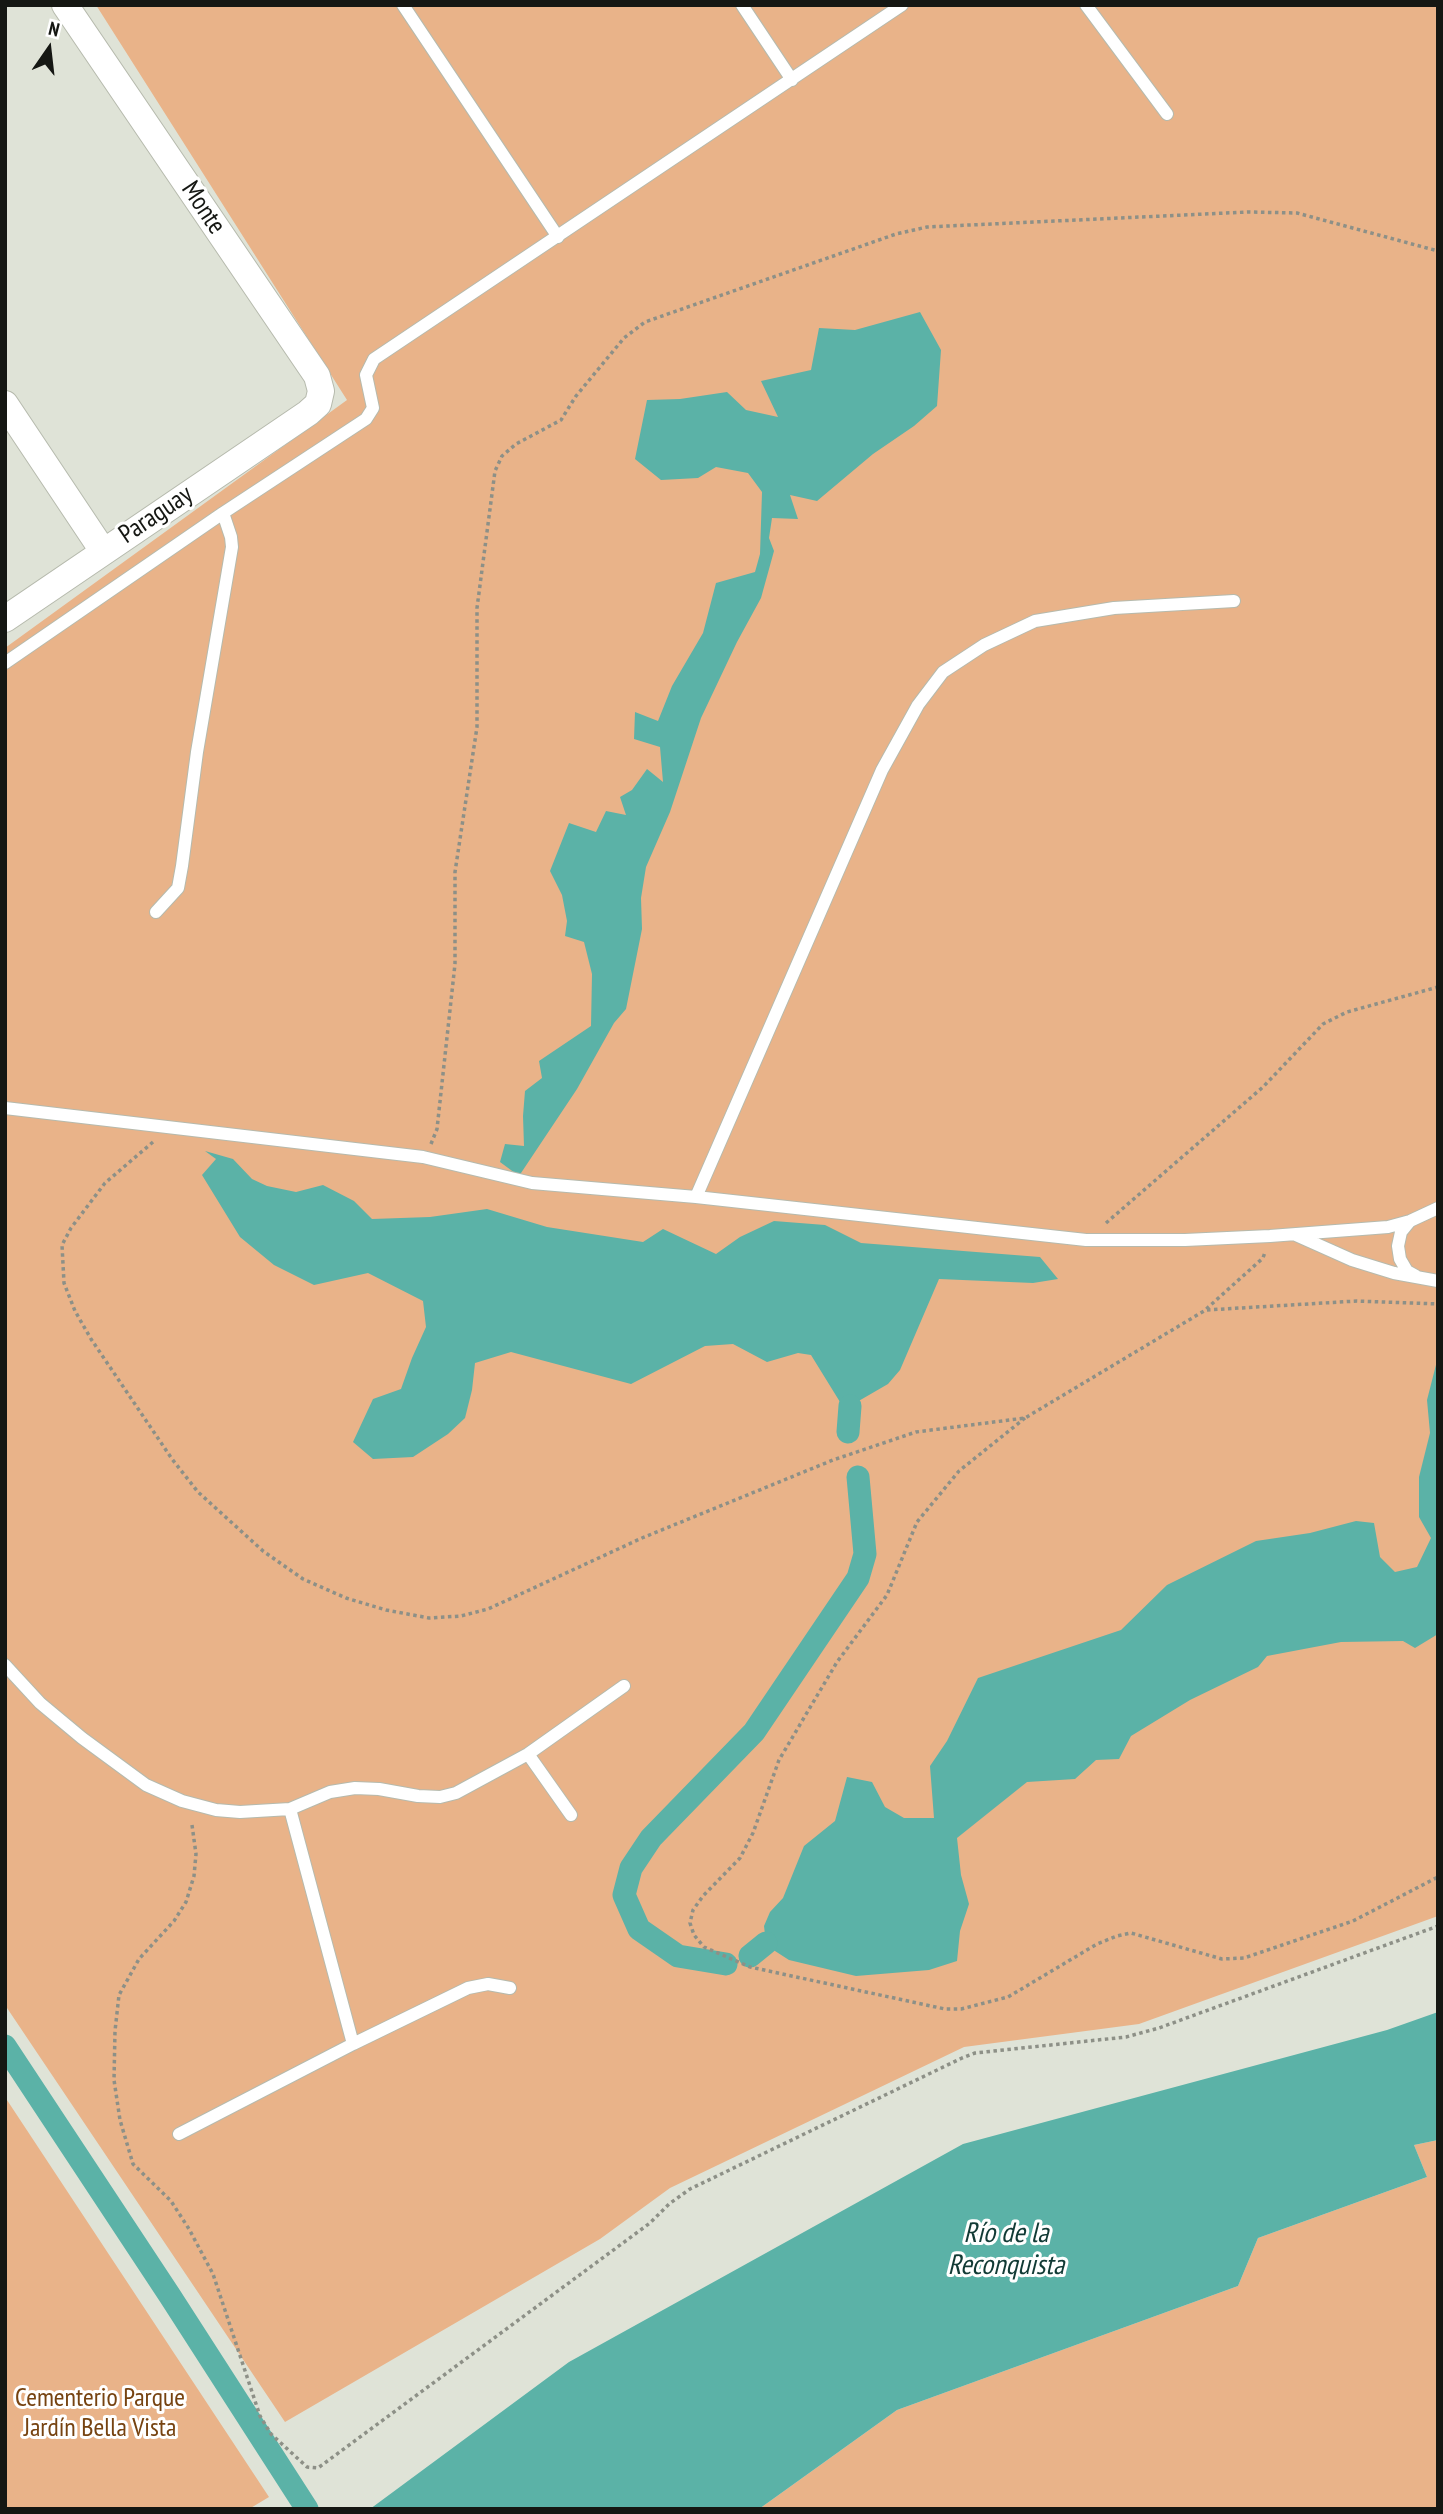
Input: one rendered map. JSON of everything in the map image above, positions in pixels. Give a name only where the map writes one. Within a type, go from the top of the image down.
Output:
[{"type":"street","name":"Monte","points":[[65,5],[317,376],[321,391],[318,404],[308,413]]},
{"type":"street","points":[[5,404],[103,551]]},
{"type":"street","name":"Paraguay","points":[[5,619],[308,413]]},
{"type":"lane","points":[[403,5],[558,237]]},
{"type":"lane","points":[[741,5],[792,80]]},
{"type":"lane","points":[[5,663],[223,513],[366,419],[373,408],[366,375],[374,359],[902,5]]},
{"type":"lane","points":[[1086,5],[1167,114]]},
{"type":"lane","points":[[156,912],[178,888],[182,866],[195,764],[232,547],[223,513]]},
{"type":"lane","points":[[696,1196],[882,770],[918,705],[943,672],[984,645],[1035,621],[1114,608],[1234,601]]},
{"type":"lane","points":[[5,1108],[423,1157],[532,1184],[696,1196],[1086,1240],[1185,1240],[1296,1235],[1388,1227],[1410,1221],[1438,1208]]},
{"type":"lane","points":[[1410,1221],[1401,1232],[1398,1245],[1400,1259],[1407,1271],[1419,1278]]},
{"type":"lane","points":[[1296,1235],[1352,1260],[1438,1281]]},
{"type":"lane","points":[[5,1665],[51,1712],[146,1785],[182,1801],[216,1810],[240,1812],[290,1809],[330,1792],[355,1788],[380,1789],[418,1796],[440,1797],[456,1793],[528,1754],[624,1686]]},
{"type":"lane","points":[[528,1754],[571,1815]]},
{"type":"lane","points":[[290,1809],[353,2044]]},
{"type":"lane","points":[[179,2134],[468,1988],[488,1984],[510,1988]]},
{"type":"path","points":[[423,1157],[435,1138],[437,1129],[455,964],[455,872],[477,727],[477,608],[495,471],[502,456],[516,444],[561,420],[576,396],[624,338],[645,322],[895,234],[927,227],[1248,212],[1297,213],[1438,251]]},
{"type":"path","points":[[1086,1240],[1263,1087],[1323,1024],[1347,1012],[1438,987]]},
{"type":"path","points":[[166,1126],[157,1139],[105,1183],[71,1228],[62,1245],[64,1283],[90,1339],[172,1459],[198,1492],[262,1551],[303,1579],[346,1598],[386,1610],[429,1618],[461,1616],[488,1609],[642,1538],[833,1460],[916,1432],[1028,1416]]},
{"type":"path","points":[[1270,1236],[1263,1258],[1204,1311],[1028,1416],[959,1471],[925,1510],[895,1571],[887,1595],[837,1662],[779,1760],[753,1833],[740,1858],[702,1896],[693,1910],[690,1923],[694,1935],[704,1947],[750,1967],[945,2009],[961,2009],[1008,1997],[1097,1944],[1117,1936],[1131,1933],[1222,1959],[1244,1958],[1353,1921],[1438,1877]]},
{"type":"path","points":[[1204,1311],[1357,1301],[1438,1304]]},
{"type":"path","points":[[192,1825],[196,1854],[194,1875],[186,1902],[174,1921],[139,1959],[119,1995],[114,2080],[120,2120],[133,2164],[171,2202],[214,2274],[260,2416],[271,2434],[295,2458],[307,2467],[318,2468],[650,2222],[690,2189],[975,2053],[1126,2038],[1438,1926]]},
{"type":"green space","points":[[96,5],[1438,5],[1438,1916],[1139,2024],[964,2047],[670,2188],[600,2239],[285,2422],[5,2005],[5,648],[347,400]]},
{"type":"green space","name":"Cementerio Parque Jardín Bella Vista","points":[[5,2097],[269,2497],[249,2509],[5,2509]]},
{"type":"green space","points":[[1438,2140],[1438,2509],[759,2509],[897,2410],[1238,2286],[1258,2238],[1427,2177],[1414,2145]]},
{"type":"water","points":[[920,312],[941,350],[937,406],[817,501],[790,495],[798,519],[772,518],[769,538],[774,551],[761,598],[701,718],[670,812],[646,867],[641,898],[642,929],[626,1009],[614,1023],[577,1089],[519,1176],[500,1162],[505,1144],[524,1146],[525,1091],[542,1078],[539,1061],[591,1026],[592,974],[584,942],[565,936],[567,921],[562,895],[550,871],[569,823],[596,832],[606,811],[626,815],[620,797],[632,790],[647,769],[663,782],[660,747],[634,739],[635,712],[658,721],[672,686],[703,633],[716,583],[755,572],[760,554],[762,492],[748,473],[716,467],[698,478],[661,480],[635,459],[647,400],[680,399],[727,392],[746,410],[778,417],[761,381],[811,370],[819,328],[855,330]]},
{"type":"water","points":[[205,1151],[233,1159],[252,1179],[267,1186],[296,1192],[323,1185],[354,1201],[372,1219],[430,1217],[487,1209],[547,1227],[643,1242],[663,1229],[716,1254],[740,1237],[774,1221],[825,1225],[861,1243],[1040,1257],[1058,1279],[1033,1283],[939,1279],[900,1370],[888,1384],[850,1406],[840,1402],[811,1355],[798,1353],[767,1362],[733,1344],[705,1346],[631,1384],[511,1352],[475,1363],[465,1418],[448,1434],[413,1457],[373,1459],[353,1442],[373,1399],[401,1389],[426,1327],[423,1301],[368,1273],[314,1285],[274,1265],[240,1237],[202,1175],[216,1159]]},
{"type":"water","points":[[1438,1357],[1438,1634],[1415,1648],[1403,1641],[1341,1642],[1267,1656],[1258,1667],[1190,1700],[1131,1736],[1119,1759],[1096,1760],[1075,1779],[1027,1782],[957,1838],[961,1875],[969,1904],[960,1931],[957,1961],[929,1970],[856,1976],[789,1960],[766,1943],[764,1926],[770,1912],[783,1898],[804,1846],[835,1821],[847,1777],[872,1782],[885,1807],[904,1818],[934,1818],[930,1766],[947,1741],[978,1678],[1121,1630],[1167,1585],[1256,1541],[1310,1533],[1356,1521],[1374,1523],[1380,1557],[1395,1572],[1417,1567],[1431,1538],[1419,1517],[1419,1477],[1430,1433],[1427,1400]]},
{"type":"water","name":"Río de la Reconquista","points":[[1438,2012],[1438,2140],[1414,2145],[1427,2177],[1258,2238],[1238,2286],[897,2410],[759,2509],[370,2509],[569,2362],[963,2144],[1387,2030]]},
{"type":"waterway","points":[[848,1432],[850,1406]]},
{"type":"waterway","points":[[726,1964],[678,1956],[639,1929],[624,1895],[631,1868],[651,1838],[754,1732],[858,1578],[865,1554],[858,1477]]},
{"type":"waterway","points":[[750,1956],[766,1943]]},
{"type":"waterway","points":[[5,2046],[307,2509]]}]
